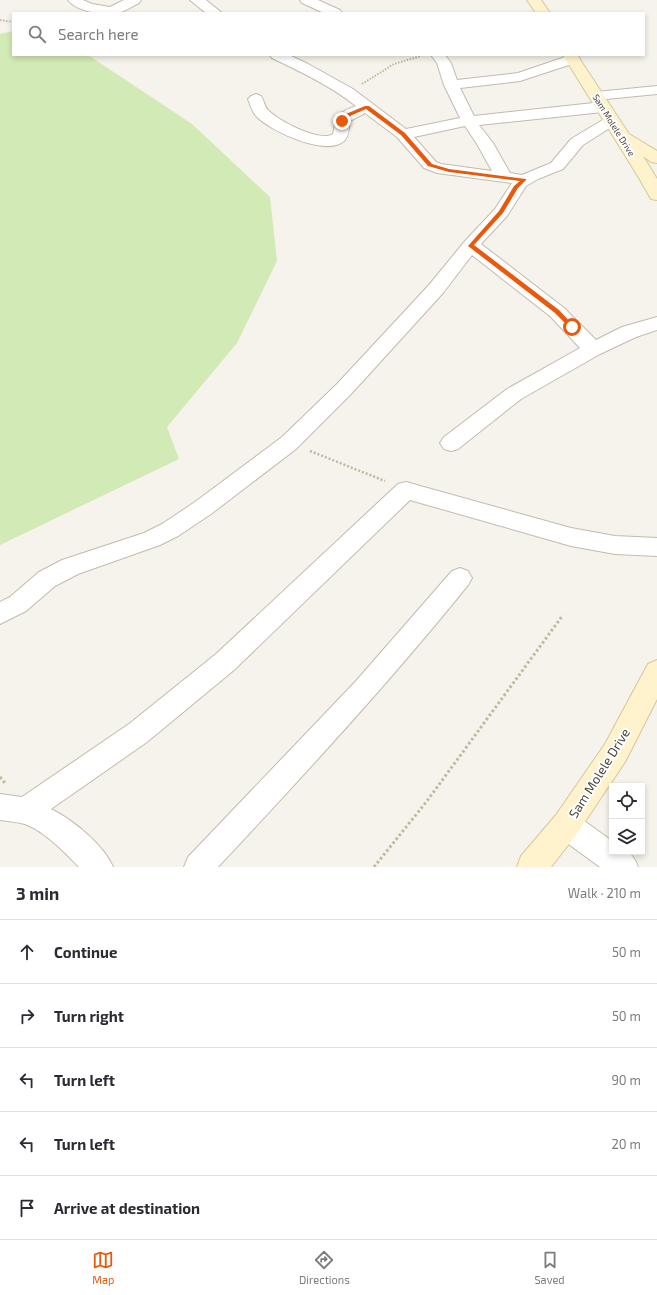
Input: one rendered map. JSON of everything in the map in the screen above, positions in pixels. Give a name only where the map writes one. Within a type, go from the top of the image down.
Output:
[{"type":"street","points":[[75,0],[79,4],[87,7],[110,12],[134,0]]},
{"type":"street","points":[[198,0],[214,12]]},
{"type":"street","points":[[307,0],[333,12]]},
{"type":"street","points":[[534,0],[542,12]]},
{"type":"street","points":[[279,56],[303,66],[348,92],[403,134],[430,165],[449,170],[524,180]]},
{"type":"street","points":[[439,56],[444,63],[451,85],[469,121],[485,143],[503,176]]},
{"type":"street","points":[[451,85],[520,77],[572,57]]},
{"type":"street","name":"Sam Molele Drive","points":[[572,57],[607,114],[652,177],[657,195]]},
{"type":"street","points":[[0,614],[18,604],[47,579],[70,567],[152,538],[170,530],[203,508],[289,443],[344,389],[436,289],[470,246],[501,212],[516,188],[524,180],[557,166],[577,142],[607,114],[657,90]]},
{"type":"street","points":[[256,99],[258,108],[263,115],[286,128],[317,141],[335,140],[342,132],[342,121],[348,115],[367,107]]},
{"type":"street","points":[[403,134],[469,121],[607,114],[657,158]]},
{"type":"street","points":[[470,246],[557,312],[593,349]]},
{"type":"street","points":[[451,443],[514,394],[593,349],[629,332],[657,323]]},
{"type":"street","points":[[13,809],[138,733],[225,662],[406,490],[571,537],[615,545],[657,547]]},
{"type":"street","points":[[198,867],[354,700],[420,627],[460,578]]},
{"type":"street","name":"Sam Molele Drive","points":[[532,867],[566,825],[615,753],[657,672]]},
{"type":"street","points":[[13,809],[56,828],[82,849],[99,867]]},
{"type":"street","points":[[566,825],[624,867]]},
{"type":"path","points":[[0,20],[12,22]]},
{"type":"path","points":[[348,92],[394,64],[422,56]]},
{"type":"path","points":[[289,443],[406,490]]},
{"type":"path","points":[[374,867],[427,801],[563,615]]},
{"type":"green space","points":[[12,31],[12,56],[90,56],[192,124],[270,197],[277,261],[237,343],[167,427],[179,459],[0,545],[0,34]]},
{"type":"route","points":[[342,121],[348,115],[367,107],[403,134],[430,165],[449,170],[524,180],[516,188],[501,212],[470,246],[531,291],[557,312],[572,327]]}]
